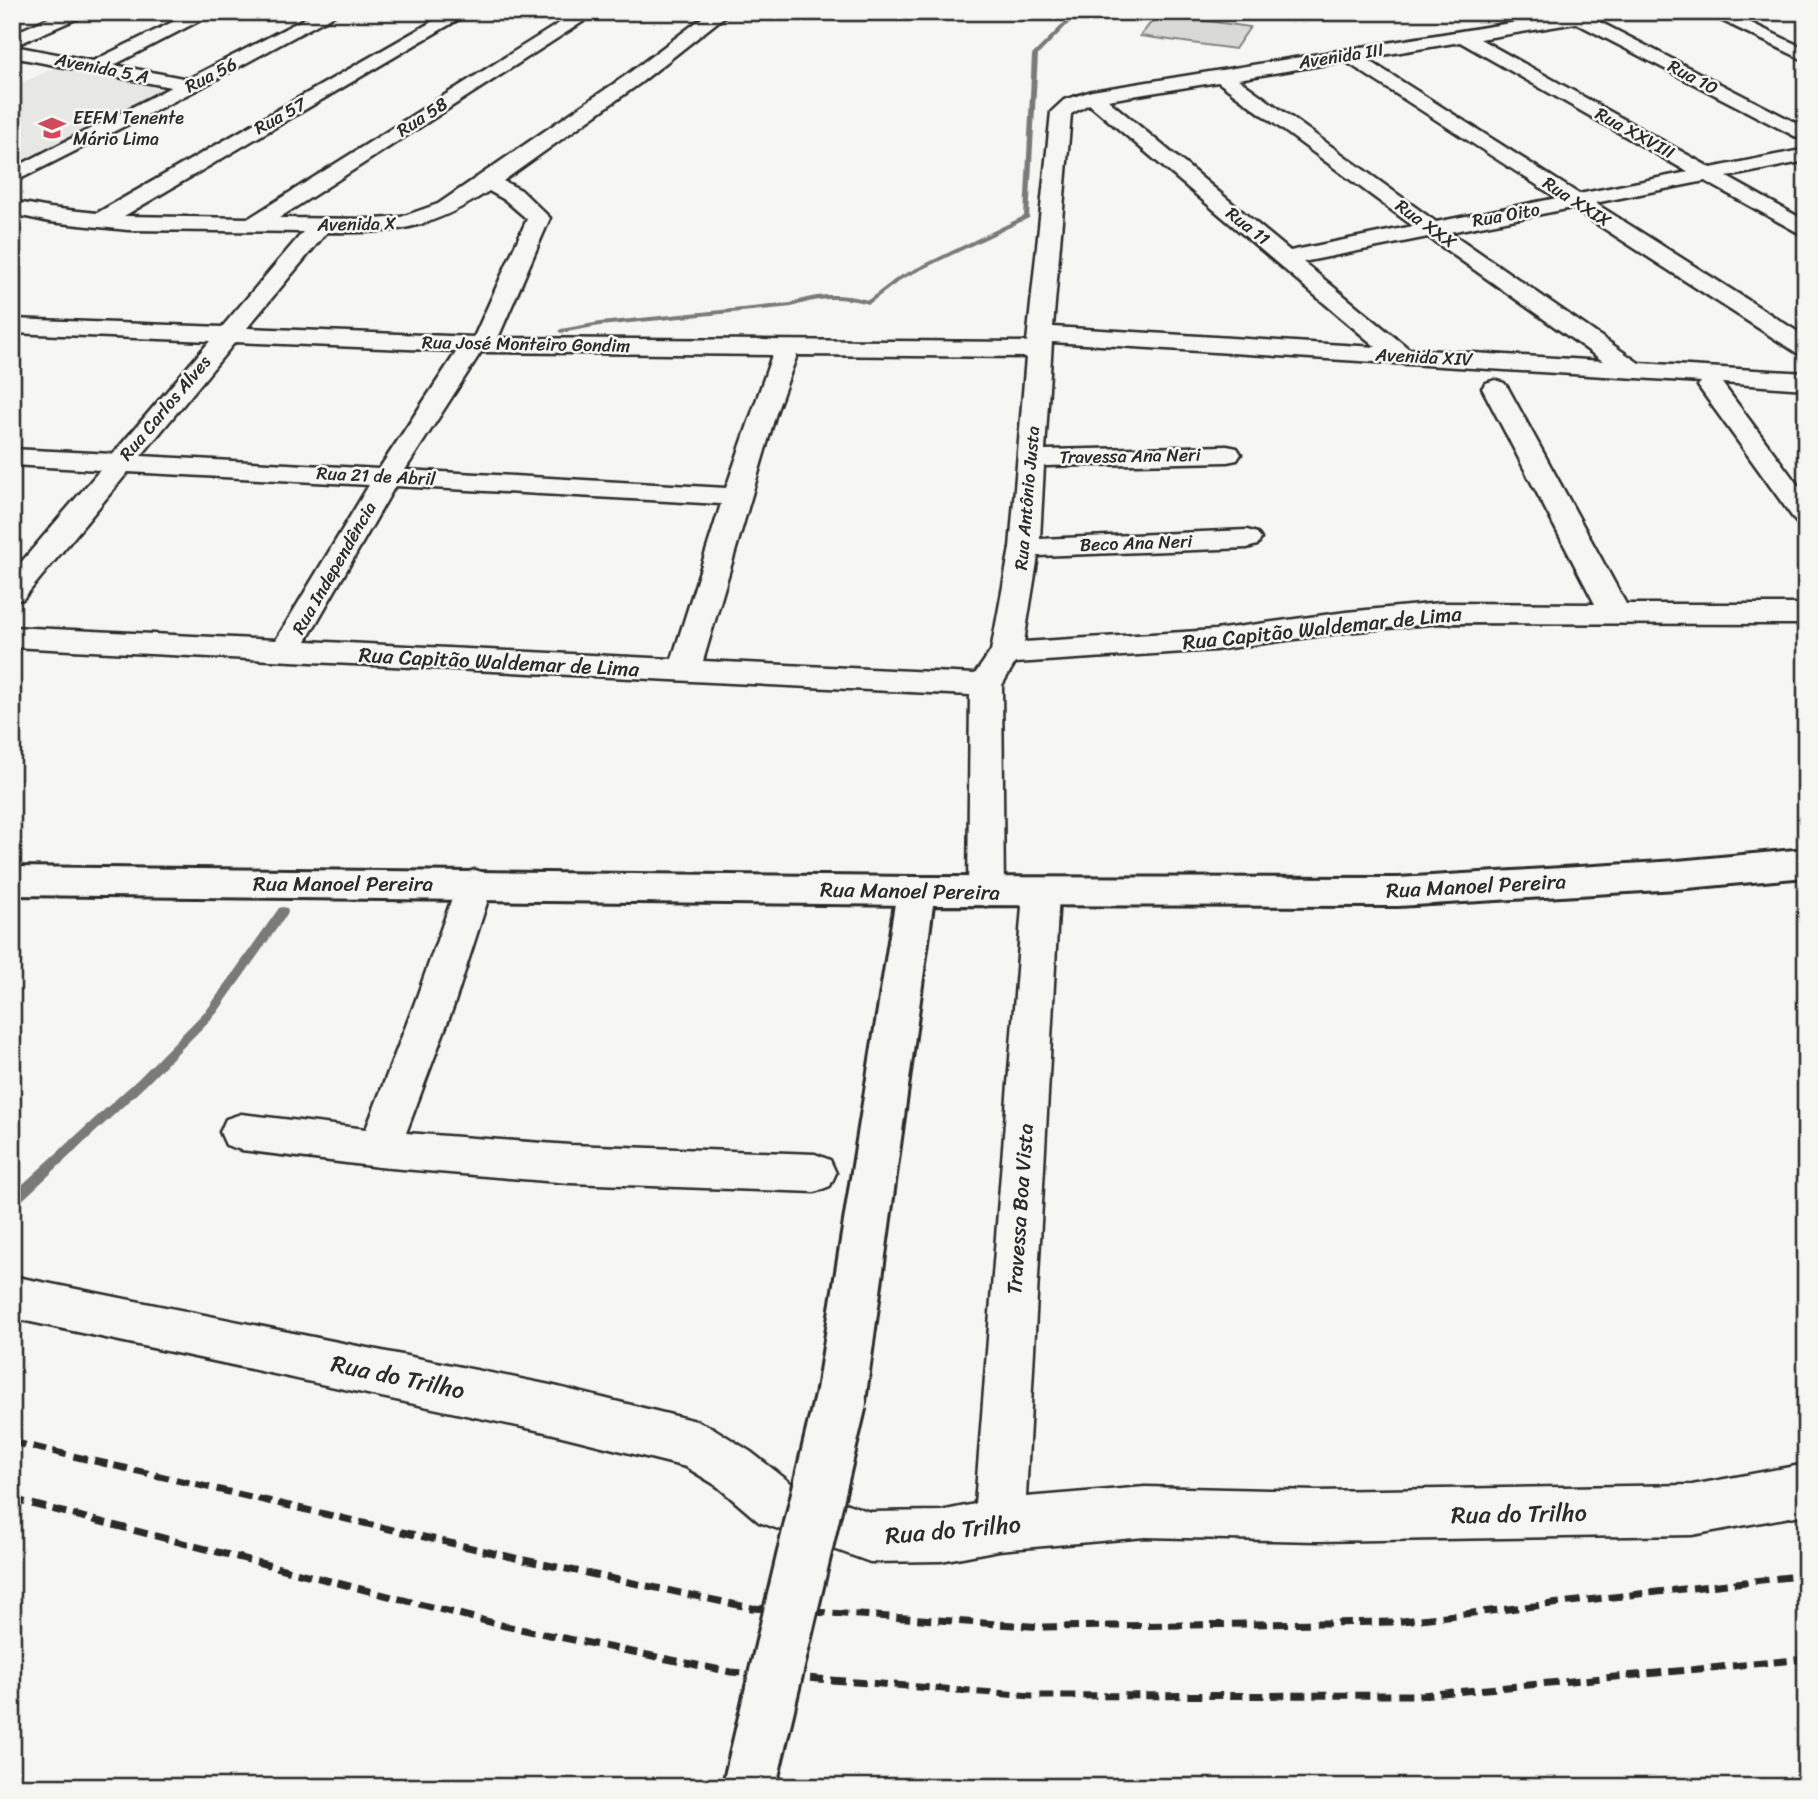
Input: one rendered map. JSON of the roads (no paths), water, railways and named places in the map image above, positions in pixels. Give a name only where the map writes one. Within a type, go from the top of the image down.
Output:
[{"type":"main road","name":"Rua Manoel Pereira","points":[[12,881],[475,884],[1041,893],[1398,891],[1677,875],[1806,863]]},
{"type":"main road","points":[[749,1787],[778,1674],[840,1402],[916,891]]},
{"type":"street","points":[[12,41],[77,12]]},
{"type":"street","points":[[95,67],[207,12]]},
{"type":"street","name":"Rua 56","points":[[14,175],[331,12]]},
{"type":"street","name":"Rua 57","points":[[99,221],[461,12]]},
{"type":"street","name":"Rua 58","points":[[256,223],[589,12]]},
{"type":"street","points":[[693,12],[718,14]]},
{"type":"street","name":"Avenida III","points":[[1082,100],[1612,12]]},
{"type":"street","points":[[1713,12],[1806,56]]},
{"type":"street","name":"Avenida X","points":[[12,207],[99,221],[166,224],[404,223],[446,209],[488,182],[632,80],[718,14]]},
{"type":"street","name":"Rua 10","points":[[1587,15],[1806,136]]},
{"type":"street","name":"Rua XXVIII","points":[[1464,37],[1806,230]]},
{"type":"street","name":"Avenida 5 A","points":[[12,51],[191,85]]},
{"type":"street","name":"Rua XXIX","points":[[1348,55],[1806,348]]},
{"type":"street","name":"Rua XXX","points":[[1222,76],[1431,229],[1632,370]]},
{"type":"street","name":"Rua 11","points":[[1082,100],[1172,166],[1288,258],[1402,356]]},
{"type":"street","name":"Rua Antônio Justa","points":[[986,685],[992,671],[1006,653],[1026,548],[1062,112],[1082,100]]},
{"type":"street","name":"Rua Oito","points":[[1288,258],[1806,155]]},
{"type":"street","name":"Rua Independência","points":[[285,651],[387,477],[479,344],[539,218],[513,195],[488,182]]},
{"type":"street","name":"Rua Carlos Alves","points":[[12,592],[321,225]]},
{"type":"street","name":"Rua José Monteiro Gondim","points":[[12,326],[479,344],[787,348],[1041,342]]},
{"type":"street","name":"Avenida XIV","points":[[1041,342],[1402,356],[1806,381]]},
{"type":"street","points":[[684,671],[763,413],[787,348]]},
{"type":"street","points":[[1711,386],[1806,516]]},
{"type":"street","points":[[1495,388],[1615,612]]},
{"type":"street","name":"Travessa Ana Neri","points":[[1032,458],[1227,454]]},
{"type":"street","name":"Rua 21 de Abril","points":[[12,457],[739,497]]},
{"type":"street","name":"Beco Ana Neri","points":[[1026,548],[1247,539]]},
{"type":"street","name":"Rua Capitão Waldemar de Lima","points":[[1006,653],[1074,651],[1215,640],[1346,622],[1440,613],[1806,614]]},
{"type":"street","name":"Rua Capitão Waldemar de Lima","points":[[12,637],[986,685]]},
{"type":"street","points":[[986,685],[986,892]]},
{"type":"street","points":[[379,1149],[434,1006],[475,884]]},
{"type":"street","name":"Travessa Boa Vista","points":[[999,1525],[1041,893]]},
{"type":"street","points":[[241,1132],[379,1149],[570,1164],[815,1173]]},
{"type":"street","name":"Rua do Trilho","points":[[12,1297],[550,1409],[696,1445],[734,1469],[777,1504],[870,1537],[941,1536],[999,1525],[1145,1512],[1331,1516],[1692,1510],[1806,1489]]},
{"type":"waterway","points":[[561,331],[600,324],[792,305],[821,297],[839,296],[869,302],[900,278],[1027,217],[1035,55],[1078,12]]},
{"type":"waterway","points":[[12,1202],[142,1082],[213,1010],[283,911]]},
{"type":"railway","points":[[12,1442],[524,1560],[752,1608],[1044,1627],[1394,1622],[1806,1575]]},
{"type":"railway","points":[[12,1499],[505,1626],[731,1672],[1032,1696],[1422,1695],[1806,1659]]},
{"type":"place","name":"EEFM Tenente Mário Lima","points":[[52,128]]}]
